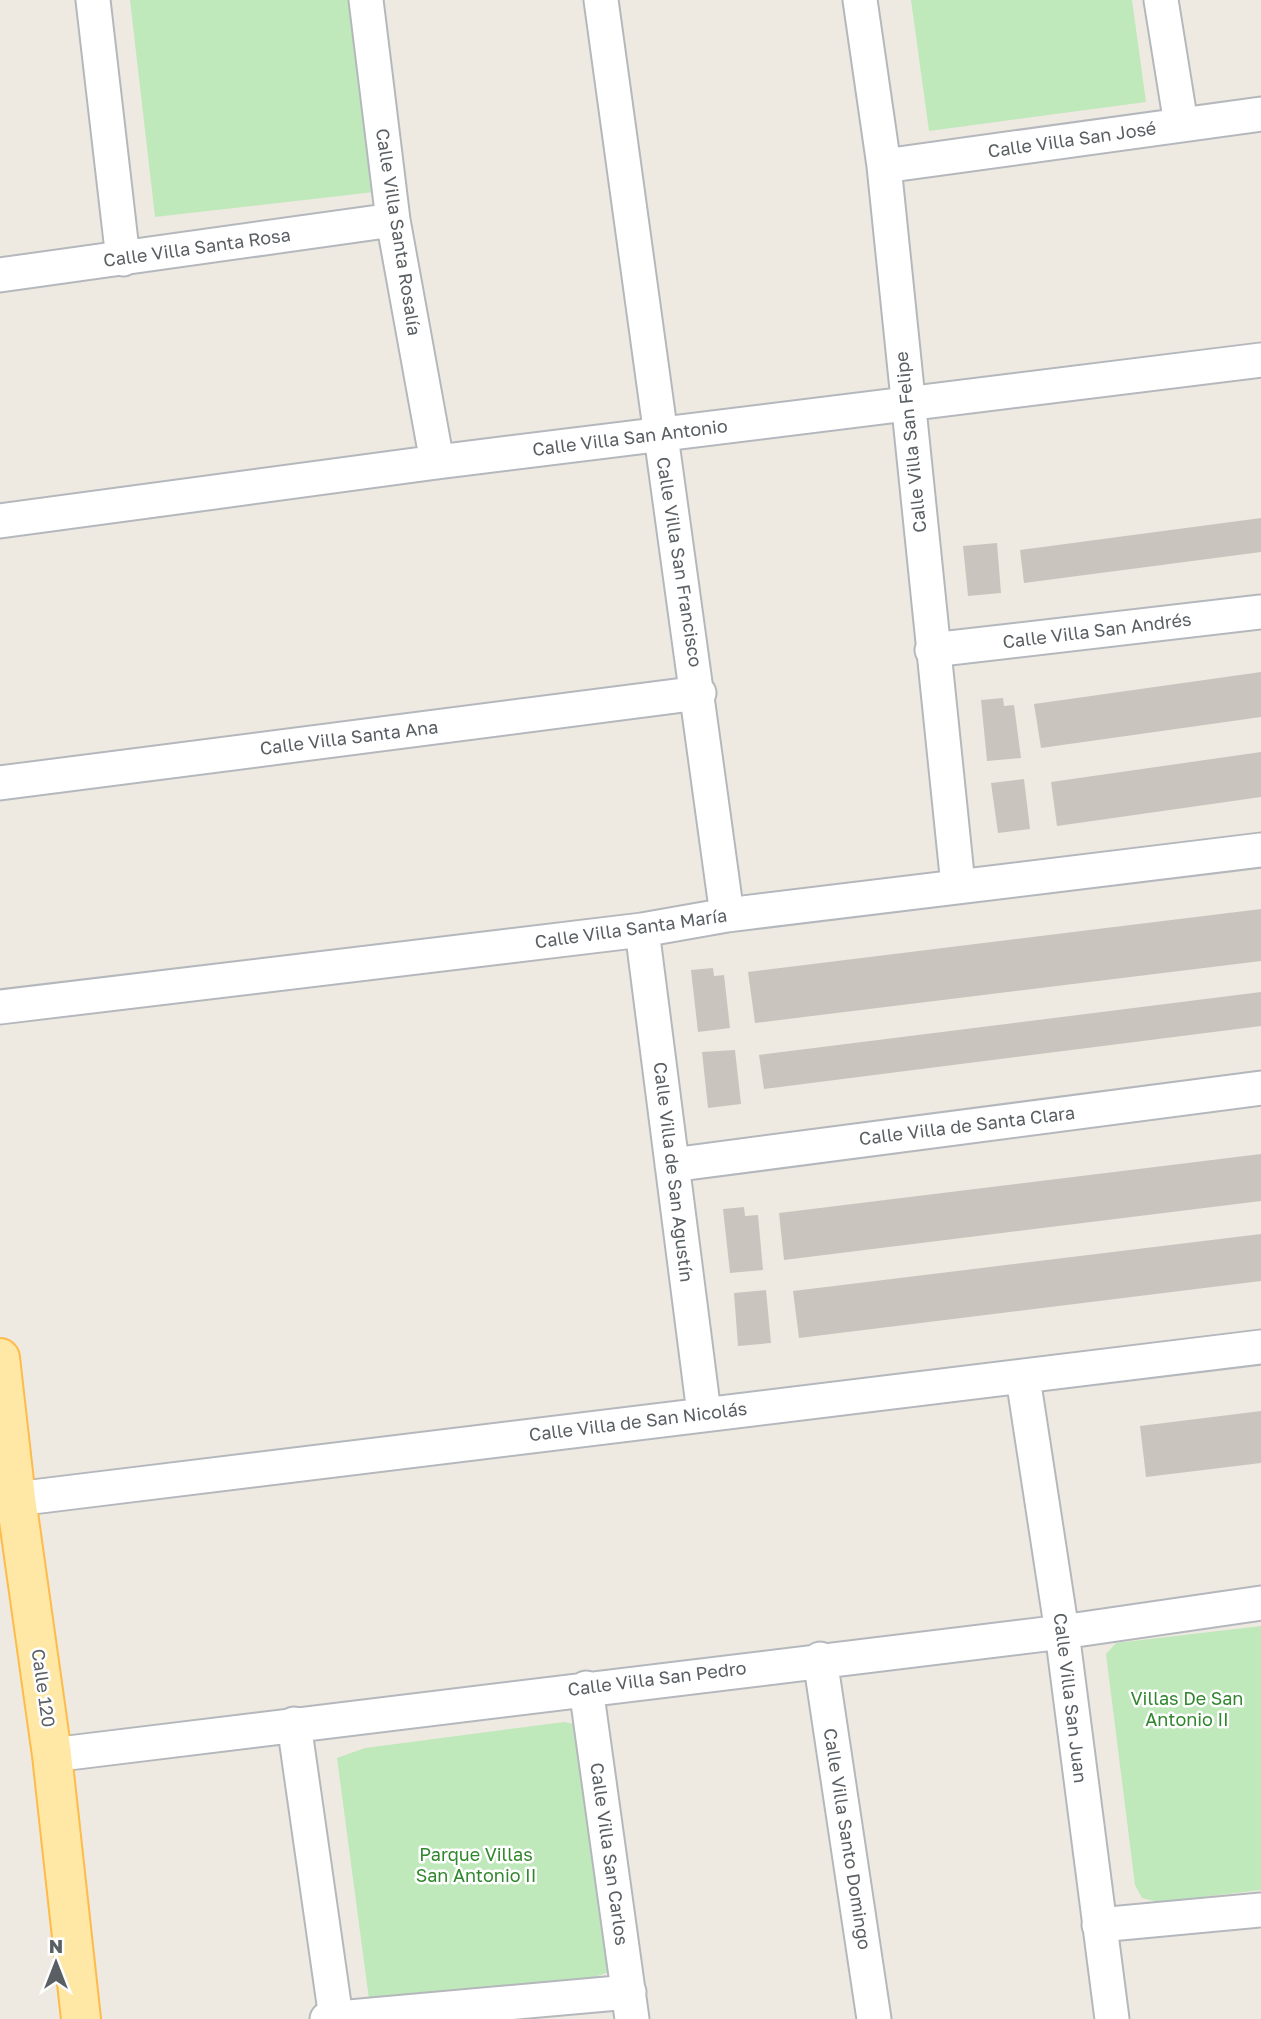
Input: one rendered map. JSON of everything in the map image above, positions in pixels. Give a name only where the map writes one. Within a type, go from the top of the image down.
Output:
[{"type":"main road","name":"Calle 120","points":[[0,1358],[16,1499],[52,1755],[81,2019]]},
{"type":"street","points":[[93,0],[123,259]]},
{"type":"street","name":"Calle Villa Santa Rosalía","points":[[366,0],[393,220],[437,462]]},
{"type":"street","name":"Calle Villa San Francisco","points":[[601,0],[659,435],[699,693],[727,915]]},
{"type":"street","name":"Calle Villa San Felipe","points":[[860,0],[884,166],[906,403],[958,885]]},
{"type":"street","points":[[1161,0],[1181,124]]},
{"type":"street","name":"Calle Villa San José","points":[[884,166],[1261,114]]},
{"type":"street","name":"Calle Villa Santa Rosa","points":[[0,275],[393,220]]},
{"type":"street","name":"Calle Villa San Antonio","points":[[0,521],[437,462],[1261,360]]},
{"type":"street","name":"Calle Villa San Andrés","points":[[932,650],[1261,612]]},
{"type":"street","name":"Calle Villa Santa Ana","points":[[0,783],[699,693]]},
{"type":"street","name":"Calle Villa Santa María","points":[[0,1007],[642,930],[727,915],[1261,849]]},
{"type":"street","name":"Calle Villa de San Agustín","points":[[642,930],[704,1413]]},
{"type":"street","name":"Calle Villa de Santa Clara","points":[[672,1165],[1261,1088]]},
{"type":"street","name":"Calle Villa de San Nicolás","points":[[16,1499],[1261,1347]]},
{"type":"street","name":"Calle Villa San Juan","points":[[1023,1378],[1062,1632],[1112,2019]]},
{"type":"street","name":"Calle Villa San Pedro","points":[[52,1755],[820,1659],[1062,1632],[1261,1604]]},
{"type":"street","name":"Calle Villa Santo Domingo","points":[[820,1659],[874,2019]]},
{"type":"street","name":"Calle Villa San Carlos","points":[[586,1688],[630,2006]]},
{"type":"street","points":[[294,1724],[331,2018],[630,2006]]},
{"type":"street","points":[[1099,1925],[1261,1910]]},
{"type":"green space","points":[[130,0],[360,0],[383,191],[155,217]]},
{"type":"green space","points":[[911,0],[1132,0],[1146,102],[929,131]]},
{"type":"green space","name":"Villas De San Antonio II","points":[[1261,1626],[1261,1890],[1159,1902],[1142,1898],[1135,1885],[1106,1654],[1116,1643]]},
{"type":"green space","name":"Parque Villas San Antonio II","points":[[564,1722],[580,1725],[609,1972],[595,1977],[391,2004],[369,1999],[337,1758],[365,1748]]},
{"type":"building","points":[[1261,518],[1261,552],[1024,583],[1020,550]]},
{"type":"building","points":[[997,543],[1001,593],[968,596],[963,546]]},
{"type":"building","points":[[1261,672],[1261,717],[1041,748],[1034,704]]},
{"type":"building","points":[[1003,698],[1004,706],[1014,705],[1021,758],[987,761],[981,700]]},
{"type":"building","points":[[1261,752],[1261,797],[1057,826],[1051,782]]},
{"type":"building","points":[[1024,779],[1030,829],[998,833],[991,783]]},
{"type":"building","points":[[1261,909],[1261,961],[755,1023],[748,972]]},
{"type":"building","points":[[713,968],[714,976],[724,975],[730,1028],[698,1032],[691,970]]},
{"type":"building","points":[[1261,992],[1261,1026],[764,1089],[759,1055]]},
{"type":"building","points":[[735,1050],[741,1104],[708,1108],[702,1052]]},
{"type":"building","points":[[1261,1154],[1261,1201],[784,1260],[779,1213]]},
{"type":"building","points":[[744,1207],[745,1216],[758,1215],[763,1270],[730,1273],[723,1209]]},
{"type":"building","points":[[1261,1234],[1261,1281],[799,1338],[793,1291]]},
{"type":"building","points":[[766,1290],[771,1343],[738,1346],[734,1293]]},
{"type":"building","points":[[1261,1411],[1261,1463],[1146,1477],[1140,1426]]}]
